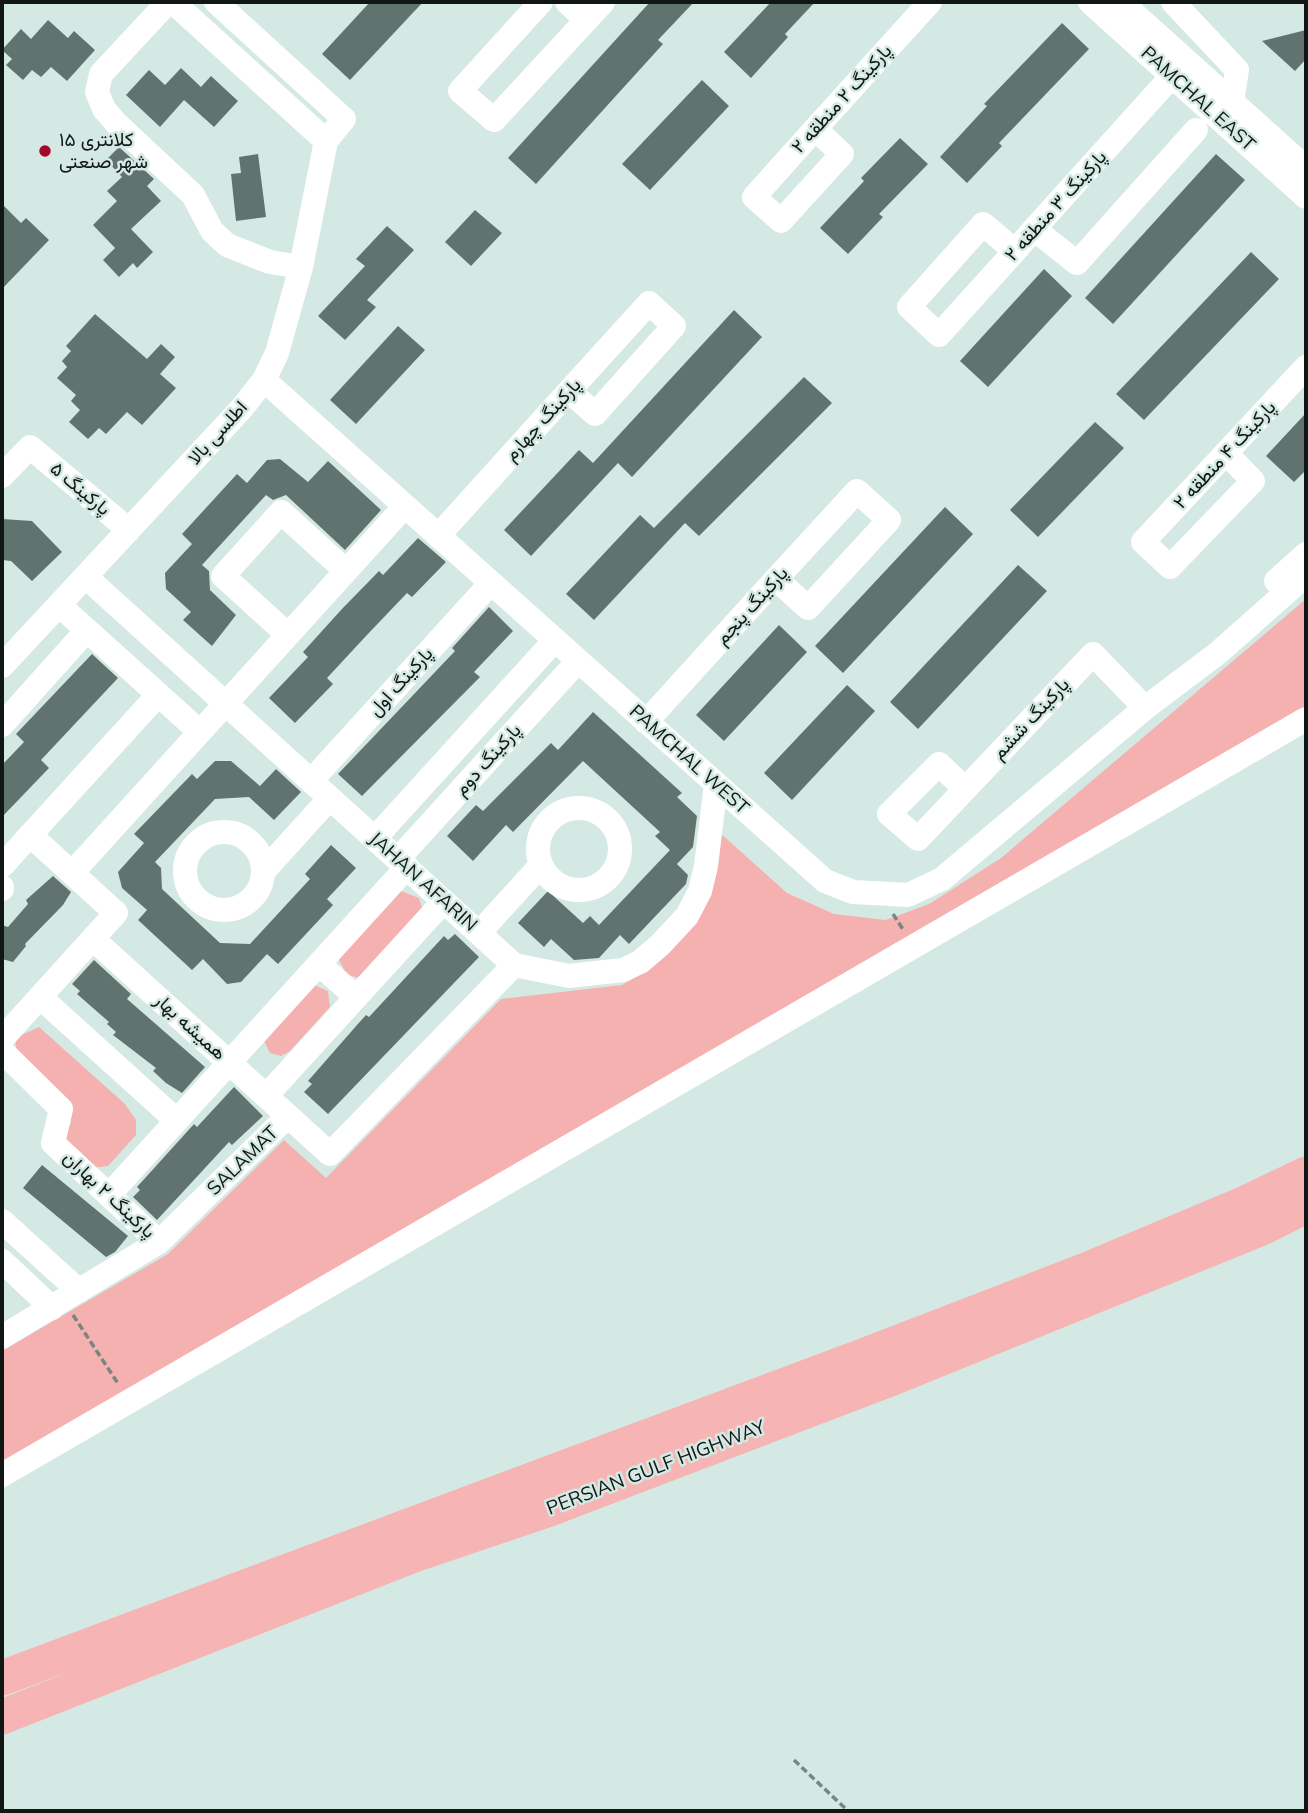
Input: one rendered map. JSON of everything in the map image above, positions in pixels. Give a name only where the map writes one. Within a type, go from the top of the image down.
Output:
[{"type":"highway","name":"PERSIAN GULF HIGHWAY","points":[[2,1678],[550,1475],[1028,1292],[1241,1205],[1306,1174]]},
{"type":"highway","name":"PERSIAN GULF HIGHWAY","points":[[2,1717],[414,1555],[550,1509],[893,1378],[1262,1228],[1306,1206]]},
{"type":"highway","points":[[2,1655],[86,1626],[151,1622]]},
{"type":"street","points":[[216,2],[344,119],[326,141],[170,2],[101,75],[97,92],[104,109],[117,124],[193,195],[212,231],[227,245],[270,262],[301,267]]},
{"type":"street","points":[[541,2],[460,91],[494,120],[595,11],[567,2]]},
{"type":"street","name":"پارکینگ ۲ منطقه ۲","points":[[815,129],[842,154],[781,220],[754,197],[815,129],[930,2]]},
{"type":"street","name":"PAMCHAL EAST","points":[[1090,2],[1172,76],[1263,144],[1306,168]]},
{"type":"street","name":"PAMCHAL EAST","points":[[1121,2],[1232,102],[1306,197]]},
{"type":"street","points":[[1173,2],[1237,70],[1232,102]]},
{"type":"street","name":"پارکینگ ۳ منطقه ۲","points":[[1015,251],[983,224],[909,307],[939,335],[1015,251],[1172,76]]},
{"type":"street","points":[[1034,229],[1077,263],[1196,130]]},
{"type":"street","name":"اطلسی بالا","points":[[2,666],[242,408],[264,380],[277,353],[301,267],[326,141]]},
{"type":"street","name":"پارکینگ چهارم","points":[[438,536],[569,391],[649,303],[674,326],[595,414],[569,391]]},
{"type":"street","name":"پارکینگ ۴ منطقه ۲","points":[[1226,453],[1253,481],[1170,567],[1143,542],[1306,367]]},
{"type":"street","name":"PAMCHAL WEST","points":[[264,380],[825,881],[853,892],[908,895],[942,880],[1144,708],[1218,653],[1306,575]]},
{"type":"street","name":"پارکینگ ۵","points":[[2,476],[30,447],[129,530]]},
{"type":"street","name":"پارکینگ پنجم","points":[[646,722],[776,579],[857,491],[888,520],[808,608],[776,579]]},
{"type":"street","points":[[72,873],[405,506]]},
{"type":"street","points":[[288,635],[223,576],[239,557],[281,512],[346,571]]},
{"type":"street","name":"PAMCHAL WEST","points":[[1144,708],[1207,641],[1306,554]]},
{"type":"street","name":"JAHAN AFARIN","points":[[86,577],[514,965]]},
{"type":"street","name":"پارکینگ اول","points":[[311,781],[491,583]]},
{"type":"street","points":[[59,605],[200,732]]},
{"type":"street","points":[[2,725],[87,630]]},
{"type":"street","name":"پارکینگ دوم","points":[[375,838],[555,640]]},
{"type":"street","name":"پارکینگ ششم","points":[[965,789],[939,764],[889,814],[918,839],[1093,654],[1144,708]]},
{"type":"street","name":"پارکینگ دوم","points":[[109,1195],[318,964],[488,761],[578,661]]},
{"type":"street","points":[[2,866],[158,695]]},
{"type":"street","points":[[2,1475],[1306,719]]},
{"type":"street","points":[[464,739],[488,761]]},
{"type":"street","points":[[514,965],[569,976],[622,970],[640,962],[660,945],[687,916],[700,891],[716,784]]},
{"type":"street","points":[[263,872],[330,798]]},
{"type":"street","points":[[2,1039],[116,913],[30,835]]},
{"type":"street","points":[[479,933],[541,865]]},
{"type":"street","points":[[266,1096],[444,901]]},
{"type":"street","name":"همیشه بهار","points":[[93,939],[288,1116]]},
{"type":"street","points":[[318,964],[356,998]]},
{"type":"street","name":"SALAMAT","points":[[2,1337],[62,1312],[79,1292],[159,1242],[288,1116],[330,1154],[514,965]]},
{"type":"street","points":[[40,997],[176,1120]]},
{"type":"street","name":"پارکینگ ۲ بهاران","points":[[2,1051],[61,1109],[53,1143],[159,1242]]},
{"type":"street","points":[[2,1221],[79,1292]]},
{"type":"street","points":[[2,1261],[62,1312]]},
{"type":"path","points":[[893,915],[899,923]]},
{"type":"path","points":[[62,1312],[130,1401]]},
{"type":"path","points":[[794,1760],[848,1811]]},
{"type":"shaded area","points":[[1306,599],[1306,725],[2,1482],[2,1351],[168,1254],[284,1140],[326,1178],[501,999],[622,985],[654,966],[720,833],[787,893],[834,914],[886,920],[929,904],[1001,858]]},
{"type":"shaded area","points":[[401,891],[419,898],[423,911],[360,978],[347,975],[338,958]]},
{"type":"shaded area","points":[[314,985],[328,991],[330,1007],[290,1051],[281,1056],[270,1053],[263,1039]]},
{"type":"shaded area","points":[[39,1027],[125,1104],[136,1120],[136,1135],[108,1166],[93,1168],[63,1138],[71,1123],[69,1106],[17,1056],[15,1038]]},
{"type":"building","points":[[370,2],[423,2],[350,80],[322,54]]},
{"type":"building","points":[[650,2],[694,2],[658,40],[663,44],[536,184],[508,158]]},
{"type":"building","points":[[771,2],[815,2],[785,34],[788,37],[751,78],[724,52]]},
{"type":"building","points":[[48,20],[68,38],[74,31],[95,50],[67,81],[51,67],[41,77],[32,70],[23,80],[6,65],[12,59],[2,50],[21,29],[31,39]]},
{"type":"building","points":[[1062,23],[1089,49],[999,143],[1002,146],[967,183],[940,157],[987,106],[984,104]]},
{"type":"building","points":[[1306,30],[1306,59],[1295,71],[1262,41]]},
{"type":"building","points":[[181,68],[201,87],[211,76],[238,101],[214,127],[184,100],[160,127],[126,95],[149,70],[165,85]]},
{"type":"building","points":[[702,80],[729,106],[650,190],[622,164]]},
{"type":"building","points":[[900,138],[928,164],[879,214],[883,217],[848,254],[820,228],[864,181],[861,178]]},
{"type":"building","points":[[119,147],[154,179],[147,186],[161,201],[131,229],[153,252],[137,268],[133,263],[119,277],[103,260],[115,248],[93,225],[117,201],[107,191],[122,177],[106,160]]},
{"type":"building","points":[[258,154],[266,217],[236,221],[231,174],[241,173],[239,157]]},
{"type":"building","points":[[1216,154],[1245,180],[1113,324],[1085,298]]},
{"type":"building","points":[[2,204],[21,223],[26,218],[49,240],[2,289]]},
{"type":"building","points":[[475,210],[502,233],[471,266],[445,242]]},
{"type":"building","points":[[387,226],[414,250],[367,300],[376,307],[345,340],[318,316],[365,266],[356,259]]},
{"type":"building","points":[[1251,252],[1279,279],[1144,420],[1116,394]]},
{"type":"building","points":[[1044,269],[1072,296],[988,387],[960,361]]},
{"type":"building","points":[[734,310],[762,337],[632,477],[618,463],[531,556],[504,530],[579,450],[593,463]]},
{"type":"building","points":[[95,314],[147,359],[161,344],[175,357],[160,374],[176,388],[142,425],[127,412],[106,434],[99,428],[88,439],[69,422],[80,410],[71,401],[76,395],[57,378],[67,367],[62,361],[71,351],[66,346]]},
{"type":"building","points":[[398,326],[425,350],[356,424],[330,400]]},
{"type":"building","points":[[804,377],[832,403],[699,536],[685,523],[594,620],[566,594],[640,515],[654,528]]},
{"type":"building","points":[[1306,413],[1306,470],[1294,482],[1266,456]]},
{"type":"building","points":[[1095,422],[1124,448],[1038,537],[1010,510]]},
{"type":"building","points":[[280,459],[308,482],[328,461],[381,510],[345,550],[286,495],[273,500],[266,495],[202,565],[209,571],[210,590],[236,615],[212,646],[183,620],[191,612],[166,589],[165,573],[192,544],[182,534],[237,474],[247,483],[267,460]]},
{"type":"building","points":[[945,507],[973,534],[843,673],[815,646]]},
{"type":"building","points":[[2,519],[32,521],[62,552],[32,581],[11,561],[2,560]]},
{"type":"building","points":[[418,538],[446,562],[412,597],[407,593],[366,636],[327,678],[333,684],[295,723],[269,698],[308,657],[303,652],[341,610],[379,571],[383,575]]},
{"type":"building","points":[[1018,565],[1047,591],[918,729],[890,702]]},
{"type":"building","points":[[489,607],[513,631],[474,672],[480,677],[362,796],[338,774],[455,651],[452,648]]},
{"type":"building","points":[[779,625],[807,652],[724,741],[696,715]]},
{"type":"building","points":[[92,654],[118,678],[41,760],[49,768],[2,817],[2,765],[24,742],[16,734]]},
{"type":"building","points":[[847,685],[875,711],[792,800],[764,773]]},
{"type":"building","points":[[593,712],[682,793],[677,797],[697,816],[693,847],[677,864],[688,875],[686,884],[629,944],[620,935],[599,958],[574,960],[551,939],[544,947],[518,923],[548,891],[583,923],[590,916],[599,925],[670,850],[655,836],[660,832],[583,761],[513,832],[506,825],[473,861],[447,836],[476,805],[483,811],[551,743],[558,750]]},
{"type":"building","points":[[215,761],[231,761],[260,786],[276,769],[301,792],[274,820],[249,797],[215,799],[155,862],[161,868],[162,889],[220,943],[250,944],[310,879],[305,874],[331,845],[356,868],[327,899],[333,905],[278,964],[267,954],[241,982],[227,984],[203,959],[192,970],[138,920],[147,910],[122,888],[118,872],[144,843],[134,834],[192,774],[197,779]]},
{"type":"building","points":[[53,876],[71,892],[63,905],[25,944],[13,962],[2,959],[2,925],[8,927],[28,904],[26,900]]},
{"type":"building","points":[[455,934],[479,957],[328,1114],[304,1092],[312,1084],[308,1081],[366,1015],[369,1017],[444,936],[448,940]]},
{"type":"building","points":[[94,960],[131,994],[127,999],[205,1067],[182,1093],[166,1083],[153,1071],[156,1068],[113,1035],[116,1032],[107,1024],[109,1022],[77,994],[80,991],[72,984]]},
{"type":"building","points":[[234,1087],[263,1116],[232,1145],[229,1142],[157,1220],[133,1197],[140,1190],[137,1187],[194,1124],[197,1127]]},
{"type":"building","points":[[42,1165],[128,1236],[115,1252],[106,1257],[23,1188]]},
{"type":"place","name":"کلانتری ۱۵ شهر صنعتی","points":[[45,151]]}]
